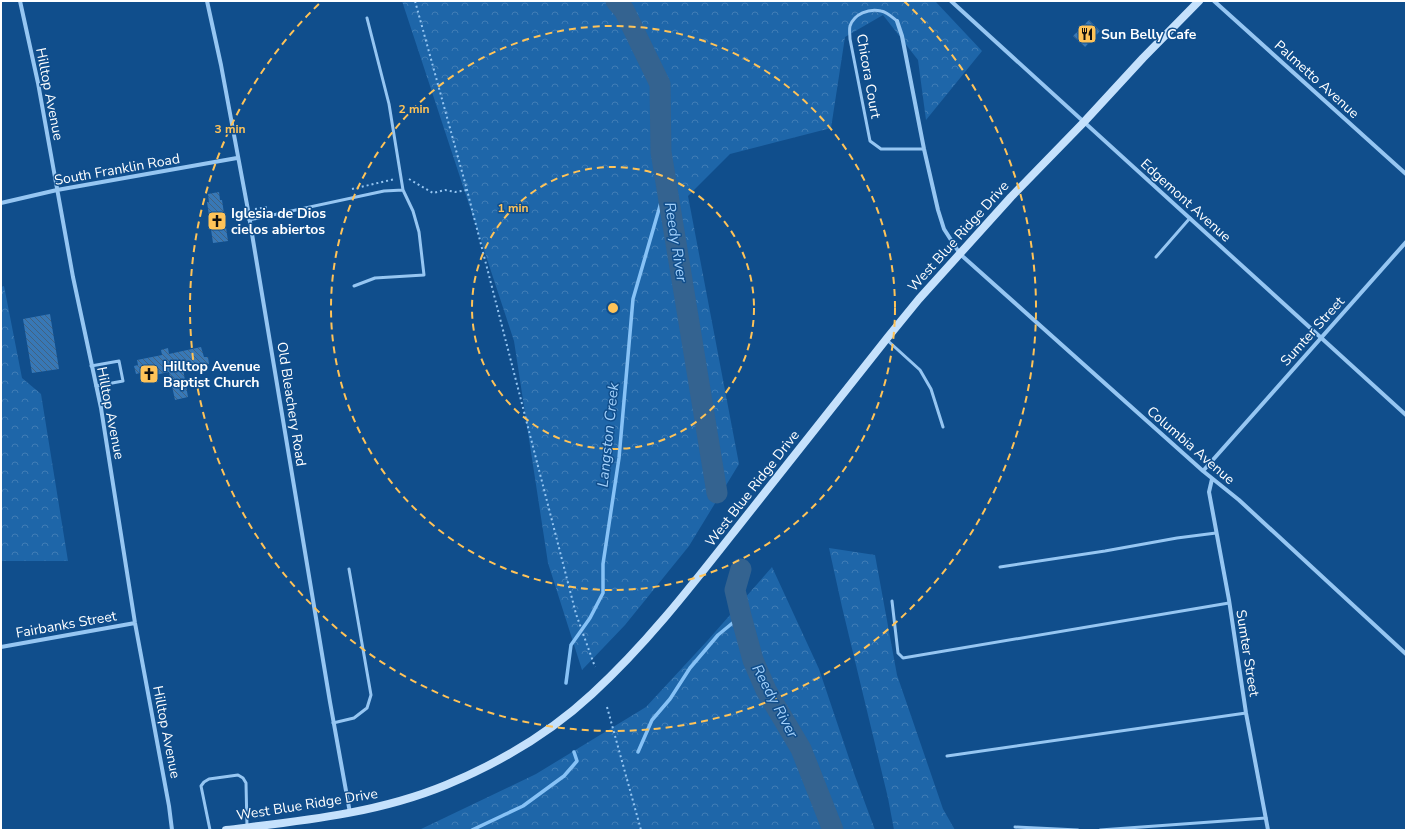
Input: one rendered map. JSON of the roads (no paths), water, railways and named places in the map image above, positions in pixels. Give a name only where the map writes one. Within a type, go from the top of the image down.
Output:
[{"type":"main road","name":"West Blue Ridge Drive","points":[[226,830],[322,818],[376,808],[446,785],[509,754],[539,735],[591,695],[621,667],[703,571],[919,299],[1011,197],[1199,1]]},
{"type":"street","name":"Hilltop Avenue","points":[[20,1],[38,84],[91,366],[101,408],[172,830]]},
{"type":"street","name":"Old Bleachery Road","points":[[207,1],[221,65],[249,220],[333,723],[350,813]]},
{"type":"street","name":"Edgemont Avenue","points":[[951,1],[1406,415]]},
{"type":"street","name":"Palmetto Avenue","points":[[1214,1],[1406,174]]},
{"type":"street","name":"Chicora Court","points":[[897,21],[902,36],[924,149],[938,210],[944,229],[960,254]]},
{"type":"street","name":"South Franklin Road","points":[[1,203],[57,190],[237,158]]},
{"type":"street","name":"Sumter Street","points":[[1203,471],[1406,242]]},
{"type":"street","name":"Columbia Avenue","points":[[960,254],[1212,479],[1239,500],[1406,654]]},
{"type":"street","name":"Sumter Street","points":[[1212,479],[1209,492],[1229,603],[1246,713],[1268,830]]},
{"type":"street","name":"Fairbanks Street","points":[[1,647],[136,623]]},
{"type":"lane","name":"Chicora Court","points":[[897,21],[890,15],[880,11],[868,11],[857,15],[850,27],[850,39],[870,141],[881,149],[924,149]]},
{"type":"lane","points":[[354,286],[375,278],[424,275],[419,232],[413,211],[403,190],[390,104],[368,18]]},
{"type":"lane","points":[[249,220],[384,191],[403,190]]},
{"type":"lane","points":[[1156,258],[1190,218]]},
{"type":"lane","points":[[886,339],[920,370],[931,389],[943,427]]},
{"type":"lane","points":[[91,366],[119,361],[123,381],[96,386]]},
{"type":"lane","points":[[1000,567],[1098,553],[1216,533]]},
{"type":"lane","points":[[333,723],[354,718],[367,708],[371,695],[349,569]]},
{"type":"lane","points":[[892,601],[898,653],[903,658],[1229,603]]},
{"type":"lane","points":[[947,756],[1246,713]]},
{"type":"lane","points":[[210,830],[201,786],[204,782],[209,780],[238,775],[243,778],[246,783],[248,827]]},
{"type":"lane","points":[[1100,830],[1266,818]]},
{"type":"lane","points":[[1015,827],[1078,830]]},
{"type":"waterway","name":"Reedy River","points":[[616,1],[624,10],[660,84],[661,152],[717,493]]},
{"type":"waterway","name":"Langston Creek","points":[[566,683],[571,645],[590,618],[603,593],[603,564],[619,458],[633,299],[666,185]]},
{"type":"waterway","name":"Reedy River","points":[[741,569],[735,590],[753,660],[766,690],[801,749],[833,830]]},
{"type":"waterway","points":[[638,752],[652,720],[670,699],[690,668],[718,635],[741,616]]},
{"type":"waterway","name":"Langston Creek","points":[[472,830],[523,806],[564,776],[577,761],[574,752]]},
{"type":"place","name":"Sun Belly Cafe","points":[[1087,34]]},
{"type":"place","name":"Iglesia de Dios cielos abiertos","points":[[217,221]]},
{"type":"place","name":"Hilltop Avenue Baptist Church","points":[[149,374]]}]
